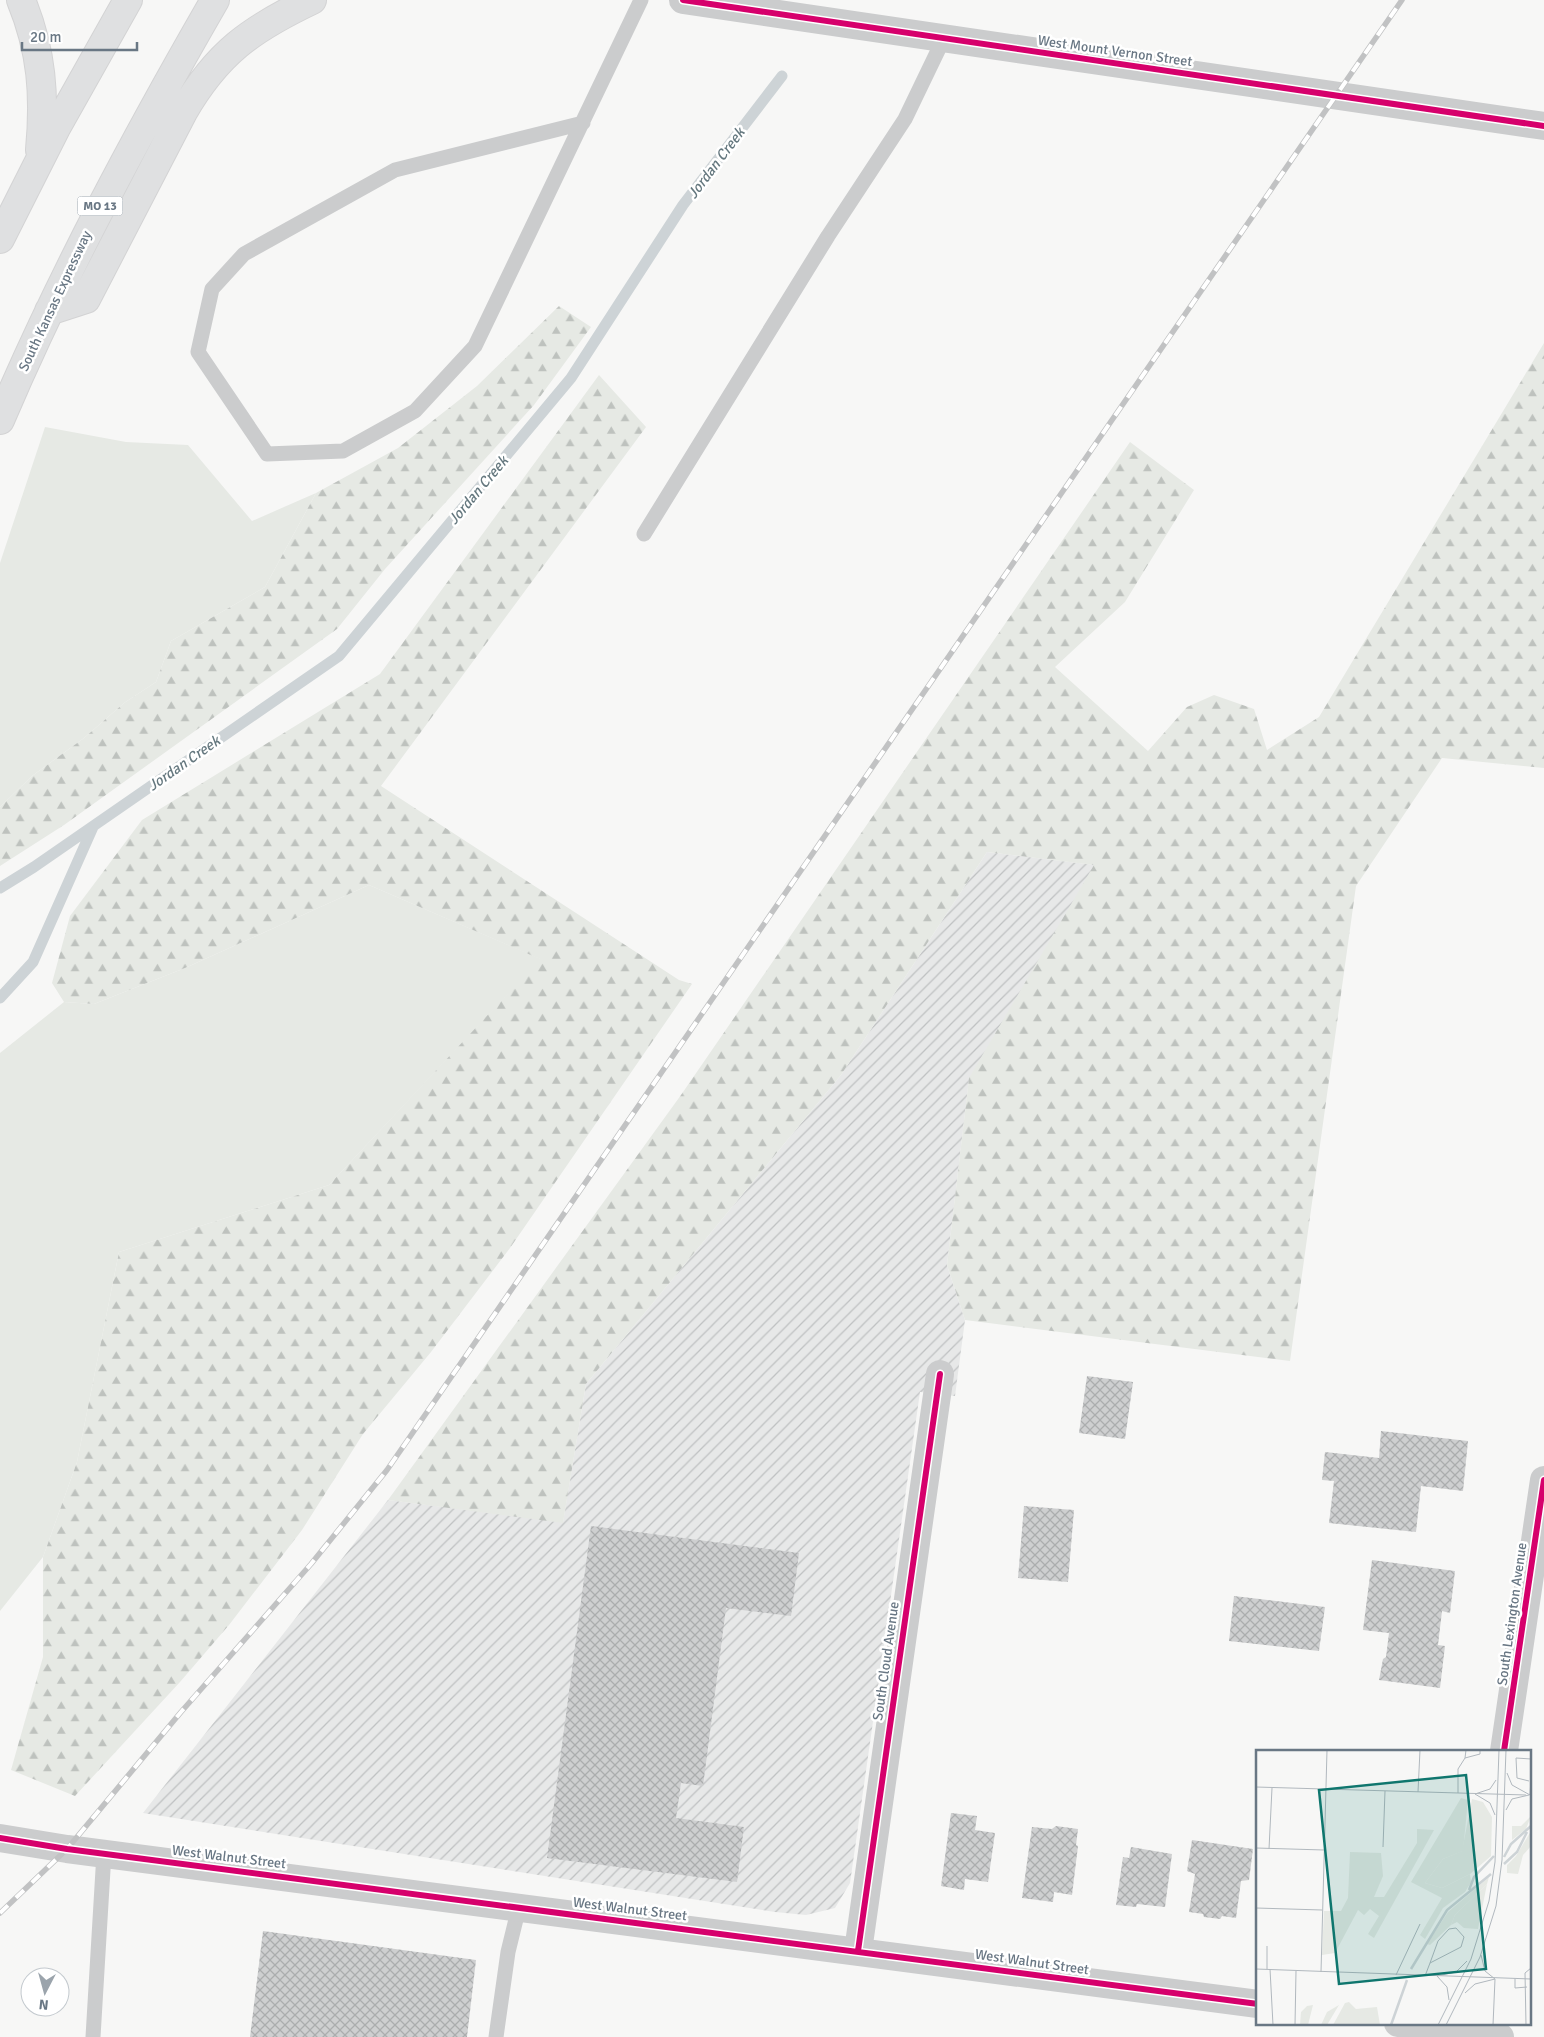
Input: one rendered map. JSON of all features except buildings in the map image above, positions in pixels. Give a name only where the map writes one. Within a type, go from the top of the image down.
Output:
[{"type":"main road","points":[[21,0],[38,49],[41,79],[42,134],[39,162]]},
{"type":"main road","points":[[0,239],[87,72],[128,0]]},
{"type":"main road","name":"South Kansas Expressway","points":[[0,420],[49,311],[115,178],[215,0]]},
{"type":"main road","points":[[49,311],[86,299],[183,112],[211,70],[246,36],[282,14],[312,0]]},
{"type":"street","name":"West Mount Vernon Street","points":[[683,0],[1544,126]]},
{"type":"street","name":"South Cloud Avenue","points":[[858,1951],[940,1374]]},
{"type":"street","name":"South Lexington Avenue","points":[[1504,1750],[1544,1480]]},
{"type":"street","name":"West Walnut Street","points":[[0,1838],[1256,2004]]},
{"type":"street","points":[[1406,2024],[1500,2037]]},
{"type":"lane","points":[[583,123],[395,170],[244,254],[212,289],[198,352],[267,454],[343,452],[415,411],[475,346],[583,123],[641,0]]},
{"type":"lane","points":[[644,534],[828,236],[905,119],[944,38]]},
{"type":"lane","points":[[93,2037],[104,1853]]},
{"type":"lane","points":[[496,2037],[508,1952],[519,1907]]},
{"type":"shaded area","points":[[987,852],[1095,865],[969,1079],[947,1265],[965,1320],[955,1396],[920,1392],[850,1883],[835,1908],[806,1915],[775,1912],[143,1813],[388,1500],[563,1522],[586,1384],[841,1075]]},
{"type":"green space","points":[[559,306],[591,327],[534,405],[385,569],[337,629],[64,825],[0,866],[0,807],[32,776],[84,738],[124,703],[156,682],[171,641],[265,587],[316,493],[398,448],[477,386]]},
{"type":"green space","points":[[1544,343],[1544,768],[1442,758],[1356,886],[1290,1361],[965,1320],[947,1265],[969,1078],[1094,865],[987,852],[841,1075],[586,1384],[563,1523],[388,1500],[681,1095],[1130,442],[1194,490],[1125,602],[1055,667],[1148,751],[1187,707],[1214,695],[1254,709],[1267,750],[1319,717]]},
{"type":"green space","points":[[599,375],[646,427],[381,786],[679,980],[692,984],[510,1248],[431,1352],[363,1434],[302,1530],[229,1625],[180,1682],[75,1796],[11,1770],[43,1657],[43,1557],[77,1462],[119,1252],[329,1185],[540,959],[369,885],[185,968],[94,1004],[64,1002],[52,983],[70,916],[142,820],[380,674]]},
{"type":"green space","points":[[45,427],[126,442],[188,445],[252,521],[316,493],[265,587],[171,641],[156,682],[124,703],[84,738],[32,776],[0,807],[0,563]]},
{"type":"green space","points":[[369,885],[541,959],[329,1185],[119,1252],[77,1462],[43,1557],[0,1611],[0,1053],[64,1002],[94,1004],[185,968]]},
{"type":"waterway","name":"Jordan Creek","points":[[0,888],[34,867],[339,656],[571,378],[683,205],[782,76]]},
{"type":"waterway","name":"Jordan Creek","points":[[0,998],[33,962],[93,827]]},
{"type":"railway","points":[[0,1913],[67,1849],[181,1712],[311,1564],[387,1470],[1402,0]]},
{"type":"cycle path","points":[[683,0],[1544,126]]},
{"type":"cycle path","points":[[858,1951],[940,1374]]},
{"type":"cycle path","points":[[1504,1750],[1544,1480]]},
{"type":"cycle path","points":[[0,1838],[67,1849],[1256,2004]]}]
